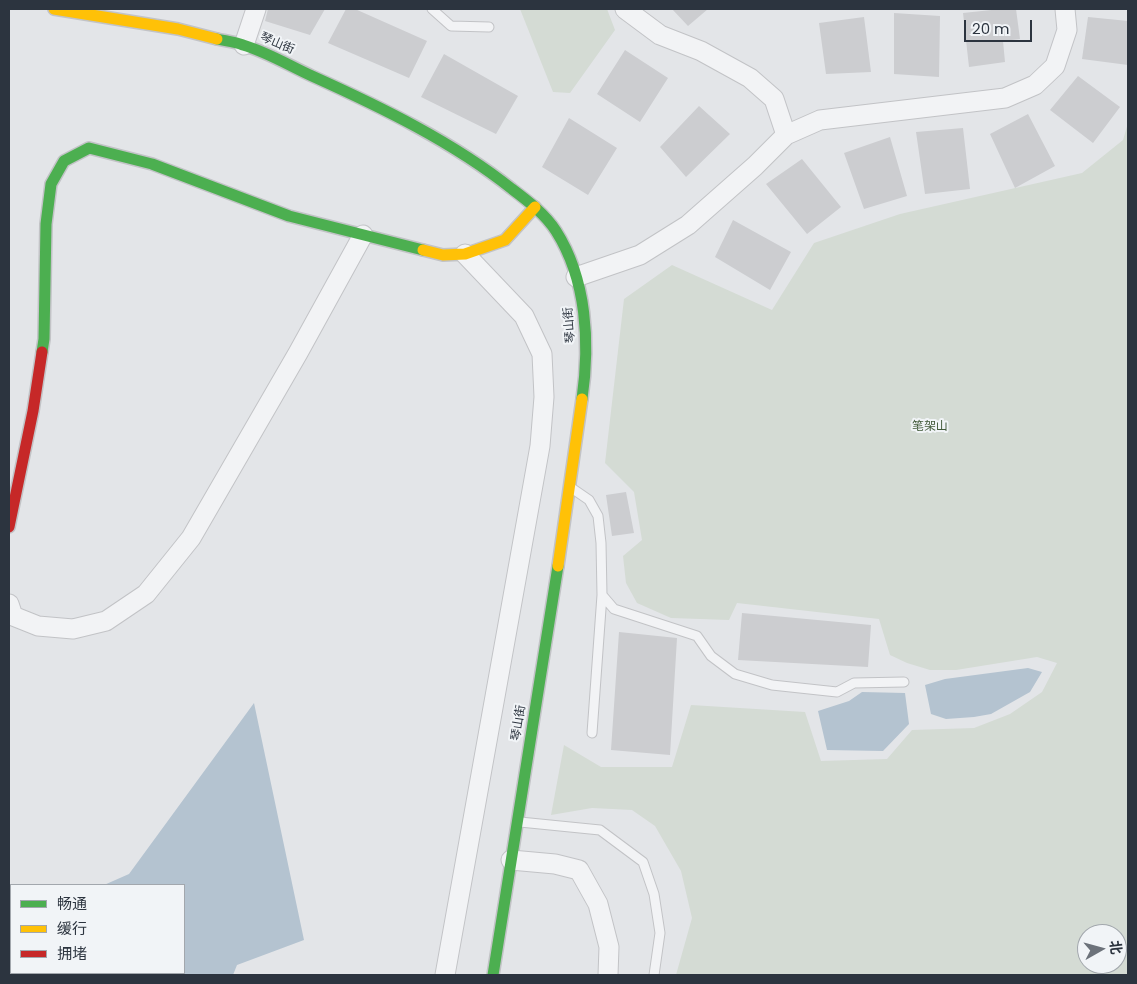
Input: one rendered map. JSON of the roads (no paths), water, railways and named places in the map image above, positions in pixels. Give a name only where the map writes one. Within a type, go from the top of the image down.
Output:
[{"type":"street","name":"琴山街","points":[[54,9],[178,29],[244,45],[365,100],[458,151],[501,180],[536,208],[556,230],[573,263],[582,302],[586,339],[584,384],[493,975]]},
{"type":"street","points":[[244,45],[256,9]]},
{"type":"street","points":[[625,9],[660,35],[701,51],[750,78],[774,99],[786,135]]},
{"type":"street","points":[[576,277],[640,255],[688,225],[755,166],[786,135],[820,120],[1005,98],[1035,85],[1055,66],[1067,30],[1066,9]]},
{"type":"street","points":[[9,527],[33,411],[44,339],[46,224],[50,184],[64,160],[89,148],[125,157],[152,164],[289,216],[443,255],[465,254],[505,240],[536,208]]},
{"type":"street","points":[[9,604],[13,616],[38,626],[73,629],[106,621],[146,594],[191,538],[303,345],[364,235]]},
{"type":"street","points":[[445,975],[540,446],[544,397],[542,354],[524,316],[465,254]]},
{"type":"street","points":[[511,860],[555,864],[579,870],[598,904],[609,947],[608,975]]},
{"type":"lane","points":[[432,9],[452,26],[489,27]]},
{"type":"lane","points":[[569,487],[589,500],[598,516],[601,543],[602,596],[592,733]]},
{"type":"lane","points":[[602,596],[614,609],[696,636],[711,656],[735,674],[754,680],[772,685],[836,692],[854,683],[904,682]]},
{"type":"lane","points":[[517,822],[600,830],[644,862],[654,894],[660,932],[654,975]]},
{"type":"water","points":[[1028,668],[1042,672],[1030,692],[991,714],[946,719],[931,714],[925,685],[945,679]]},
{"type":"water","points":[[862,692],[905,693],[909,724],[883,751],[827,750],[818,711],[849,701]]},
{"type":"water","points":[[254,703],[304,940],[237,965],[233,975],[28,975],[185,974],[185,884],[106,884],[129,874]]},
{"type":"park label","name":"笔架山","points":[[930,427]]}]
